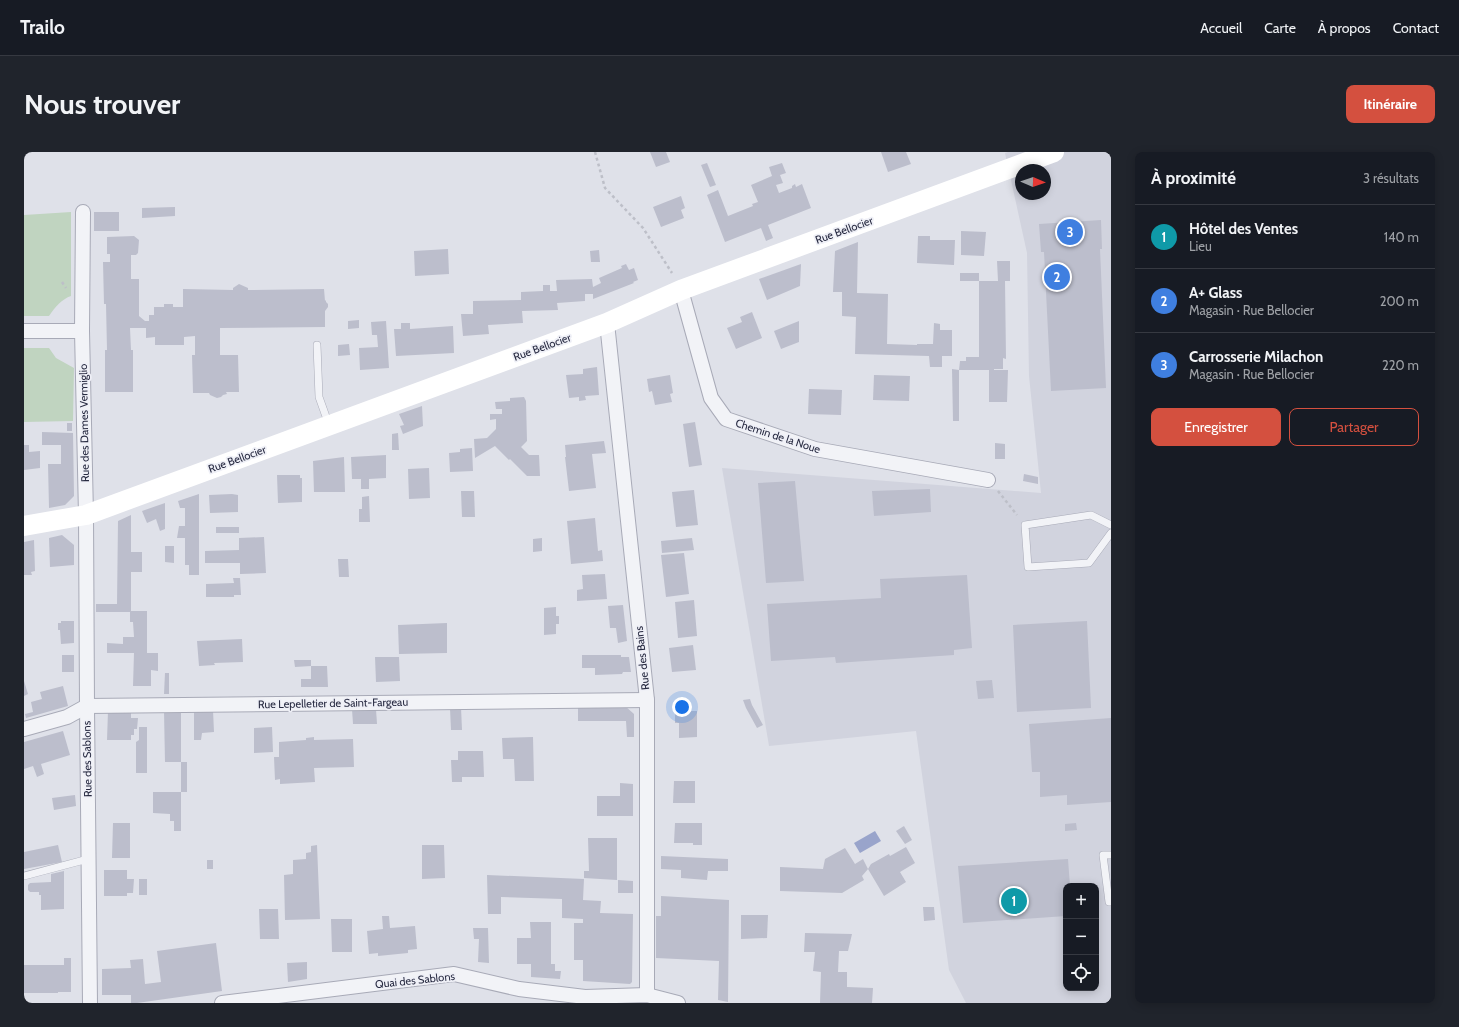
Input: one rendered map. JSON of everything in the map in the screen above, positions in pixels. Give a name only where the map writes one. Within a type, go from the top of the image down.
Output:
[{"type":"street","name":"Rue Bellocier","points":[[24,526],[86,515],[607,323],[681,290],[1054,152]]},
{"type":"street","name":"Rue des Dames Vermiglio","points":[[83,212],[82,331],[86,515]]},
{"type":"street","name":"Chemin de la Noue","points":[[681,290],[711,398],[726,419],[815,449],[988,480]]},
{"type":"street","name":"Rue des Bains","points":[[607,323],[647,700],[647,995]]},
{"type":"street","points":[[24,331],[82,331]]},
{"type":"street","name":"Rue des Sablons","points":[[86,515],[90,1003]]},
{"type":"street","name":"Rue Lepelletier de Saint-Fargeau","points":[[24,729],[67,717],[87,706],[647,700]]},
{"type":"street","name":"Quai des Sablons","points":[[222,1003],[454,974],[519,989],[585,997],[647,995],[678,1003]]},
{"type":"lane","points":[[317,345],[319,397],[329,425]]},
{"type":"lane","points":[[1111,526],[1091,515],[1025,525],[1028,567],[1089,563],[1111,533]]},
{"type":"lane","points":[[1111,854],[1103,855],[1108,902],[1111,902]]},
{"type":"lane","points":[[24,876],[88,859]]},
{"type":"path","points":[[595,152],[605,188],[643,228],[669,266],[681,290]]},
{"type":"path","points":[[988,480],[1011,508]]},
{"type":"shaded area","points":[[1111,152],[1111,1003],[966,1003],[949,970],[916,731],[769,746],[722,468],[1041,493],[1029,376],[1027,253],[1015,200],[1051,200],[1051,164],[1015,164],[1015,198],[1005,153]]},
{"type":"green space","points":[[71,212],[71,296],[59,304],[49,316],[24,316],[24,215]]},
{"type":"green space","points":[[24,348],[49,348],[56,358],[74,368],[73,421],[24,422]]},
{"type":"water","points":[[875,831],[881,841],[860,853],[854,843]]},
{"type":"building","points":[[650,152],[666,152],[670,162],[656,167]]},
{"type":"building","points":[[881,152],[906,152],[911,164],[888,172]]},
{"type":"building","points":[[707,163],[716,185],[710,187],[701,165]]},
{"type":"building","points":[[782,163],[786,173],[780,175],[783,183],[776,185],[779,193],[792,188],[795,184],[796,187],[802,184],[811,208],[768,225],[773,238],[766,241],[761,228],[725,242],[707,195],[718,190],[728,216],[753,206],[752,204],[758,202],[751,185],[772,176],[769,167]]},
{"type":"building","points":[[681,196],[685,208],[681,210],[684,218],[661,227],[653,207]]},
{"type":"building","points":[[175,207],[175,216],[142,218],[142,208]]},
{"type":"building","points":[[94,212],[119,212],[119,231],[94,231]]},
{"type":"building","points":[[1101,220],[1102,249],[1100,249],[1106,388],[1051,391],[1044,252],[1041,252],[1039,224]]},
{"type":"building","points":[[961,231],[986,232],[984,256],[961,255]]},
{"type":"building","points":[[134,236],[139,240],[138,253],[136,255],[131,255],[131,279],[139,279],[139,316],[145,321],[149,321],[149,315],[154,315],[154,307],[164,307],[164,304],[173,304],[173,307],[183,307],[183,289],[233,290],[233,288],[239,284],[248,288],[248,290],[324,289],[325,301],[326,300],[328,304],[325,311],[325,327],[220,328],[220,355],[238,355],[239,392],[226,392],[227,394],[217,398],[209,393],[193,393],[192,355],[195,355],[195,336],[184,337],[184,345],[155,345],[155,337],[146,338],[146,328],[130,328],[131,350],[133,350],[133,392],[105,392],[105,350],[107,350],[103,262],[110,262],[110,254],[107,254],[107,237]]},
{"type":"building","points":[[918,236],[930,236],[930,240],[955,240],[954,265],[917,263]]},
{"type":"building","points":[[858,242],[857,293],[888,294],[887,344],[933,344],[934,323],[940,324],[940,330],[952,330],[952,356],[942,356],[942,367],[930,367],[929,356],[855,354],[856,317],[842,316],[842,292],[833,292],[835,251]]},
{"type":"building","points":[[448,249],[449,274],[415,276],[414,251]]},
{"type":"building","points":[[599,250],[600,262],[591,262],[590,251]]},
{"type":"building","points":[[997,261],[1010,261],[1010,281],[1005,281],[1006,359],[1003,358],[1003,369],[994,369],[1008,370],[1007,402],[989,402],[989,370],[959,370],[960,361],[966,361],[966,357],[979,357],[979,281],[998,281]]},
{"type":"building","points":[[626,264],[629,270],[634,268],[638,280],[633,282],[634,283],[593,299],[593,294],[585,294],[585,301],[557,303],[558,310],[522,311],[523,323],[488,325],[489,334],[463,336],[461,314],[473,314],[473,301],[521,300],[521,292],[543,291],[543,285],[550,285],[550,291],[557,291],[556,280],[592,279],[593,287],[601,283],[599,278],[622,268],[621,266]]},
{"type":"building","points":[[801,264],[800,286],[767,300],[759,279]]},
{"type":"building","points":[[960,273],[979,273],[979,281],[960,281]]},
{"type":"building","points":[[752,312],[762,338],[736,349],[727,328],[742,322],[740,317]]},
{"type":"building","points":[[359,320],[359,328],[348,329],[348,321]]},
{"type":"building","points":[[386,321],[389,368],[360,370],[359,348],[378,347],[377,335],[372,335],[371,322]]},
{"type":"building","points":[[799,321],[799,342],[781,349],[774,331]]},
{"type":"building","points":[[401,323],[410,323],[410,329],[453,326],[454,353],[396,356],[394,329],[401,329]]},
{"type":"building","points":[[349,344],[350,355],[338,356],[338,345]]},
{"type":"building","points":[[597,367],[599,395],[585,396],[586,400],[579,401],[579,397],[569,398],[566,375],[583,374],[583,369]]},
{"type":"building","points":[[952,369],[959,370],[959,421],[953,421]]},
{"type":"building","points":[[670,375],[673,393],[670,394],[672,402],[655,405],[652,391],[649,392],[647,379]]},
{"type":"building","points":[[874,375],[910,376],[909,401],[873,400]]},
{"type":"building","points":[[809,389],[842,390],[841,415],[808,414]]},
{"type":"building","points":[[524,397],[526,401],[527,441],[521,447],[529,455],[539,455],[540,476],[527,476],[495,446],[475,458],[474,439],[487,438],[496,429],[496,419],[490,420],[490,414],[502,414],[502,409],[496,409],[495,402],[510,401],[510,398]]},
{"type":"building","points":[[422,406],[423,426],[403,434],[400,426],[404,425],[399,414]]},
{"type":"building","points":[[695,422],[702,465],[689,467],[683,424]]},
{"type":"building","points":[[67,423],[72,423],[72,431],[67,431]]},
{"type":"building","points":[[42,432],[73,433],[74,496],[65,505],[49,508],[48,464],[61,464],[61,445],[42,445]]},
{"type":"building","points":[[398,433],[399,450],[392,450],[392,434]]},
{"type":"building","points":[[604,441],[606,453],[592,454],[596,488],[569,491],[565,445]]},
{"type":"building","points":[[995,443],[1005,444],[1005,459],[995,459]]},
{"type":"building","points":[[24,445],[29,445],[29,452],[40,451],[40,468],[24,470]]},
{"type":"building","points":[[472,448],[473,471],[450,472],[449,453],[460,452],[460,449]]},
{"type":"building","points":[[386,455],[386,478],[369,479],[369,489],[361,489],[361,479],[352,479],[351,457]]},
{"type":"building","points":[[344,457],[345,492],[314,492],[313,461]]},
{"type":"building","points":[[429,468],[430,498],[409,499],[408,469]]},
{"type":"building","points":[[1024,474],[1038,477],[1038,484],[1023,481]]},
{"type":"building","points":[[277,475],[300,475],[300,478],[302,478],[302,502],[278,503]]},
{"type":"building","points":[[795,481],[804,581],[766,583],[758,483]]},
{"type":"building","points":[[930,489],[931,512],[874,516],[872,491]]},
{"type":"building","points":[[694,490],[698,525],[676,527],[672,492]]},
{"type":"building","points":[[461,491],[474,491],[475,517],[462,517]]},
{"type":"building","points":[[199,494],[199,575],[189,575],[189,565],[185,565],[185,538],[177,538],[179,526],[185,526],[185,508],[180,508],[178,501]]},
{"type":"building","points":[[209,495],[238,495],[238,512],[210,513]]},
{"type":"building","points":[[369,496],[370,522],[359,522],[359,509],[362,509],[362,497]]},
{"type":"building","points":[[165,503],[165,529],[160,531],[156,519],[147,523],[142,511]]},
{"type":"building","points":[[131,515],[131,552],[142,552],[142,572],[131,572],[131,611],[147,611],[147,653],[158,653],[158,671],[151,670],[151,686],[133,686],[134,653],[107,653],[107,643],[123,644],[123,637],[134,637],[133,622],[130,622],[130,612],[96,612],[96,604],[117,604],[118,521]]},
{"type":"building","points":[[595,518],[598,551],[602,550],[603,561],[571,564],[567,521]]},
{"type":"building","points":[[216,527],[239,527],[239,533],[216,533]]},
{"type":"building","points":[[62,535],[74,545],[74,565],[50,567],[49,538]]},
{"type":"building","points":[[264,537],[266,573],[240,574],[240,563],[205,563],[205,551],[239,550],[239,538]]},
{"type":"building","points":[[542,538],[542,551],[533,552],[533,539]]},
{"type":"building","points":[[692,538],[694,550],[662,553],[661,541]]},
{"type":"building","points":[[34,540],[35,571],[31,572],[32,575],[24,575],[24,542]]},
{"type":"building","points":[[165,546],[174,546],[174,563],[165,562]]},
{"type":"building","points":[[684,553],[689,594],[666,597],[661,555]]},
{"type":"building","points":[[338,559],[348,559],[349,577],[339,577]]},
{"type":"building","points":[[605,574],[607,599],[577,601],[577,590],[583,589],[582,575]]},
{"type":"building","points":[[967,575],[972,648],[954,650],[954,655],[836,663],[835,657],[771,661],[767,604],[881,598],[880,579]]},
{"type":"building","points":[[233,578],[240,578],[241,595],[234,595],[234,597],[206,597],[206,584],[234,583]]},
{"type":"building","points":[[694,600],[697,636],[678,638],[675,602]]},
{"type":"building","points":[[623,605],[627,641],[618,643],[616,628],[610,628],[608,606]]},
{"type":"building","points":[[556,607],[556,616],[559,616],[559,624],[556,624],[556,634],[544,635],[544,608]]},
{"type":"building","points":[[61,621],[74,621],[74,643],[61,644],[58,623],[61,623]]},
{"type":"building","points":[[1087,621],[1091,708],[1017,712],[1013,625]]},
{"type":"building","points":[[447,623],[447,653],[399,654],[398,625]]},
{"type":"building","points":[[242,639],[243,662],[214,663],[215,665],[199,666],[197,641]]},
{"type":"building","points":[[693,645],[696,670],[672,672],[669,648]]},
{"type":"building","points":[[62,655],[74,655],[74,672],[62,672]]},
{"type":"building","points":[[582,655],[621,655],[621,657],[629,657],[631,672],[623,672],[622,674],[595,675],[595,668],[582,668]]},
{"type":"building","points":[[375,657],[399,657],[400,681],[376,682]]},
{"type":"building","points":[[294,660],[311,660],[311,666],[295,667]]},
{"type":"building","points":[[311,666],[327,666],[328,687],[301,687],[301,679],[311,679]]},
{"type":"building","points":[[165,673],[169,673],[169,694],[164,694]]},
{"type":"building","points":[[992,680],[994,698],[978,699],[976,681]]},
{"type":"building","points":[[24,681],[28,694],[24,696]]},
{"type":"building","points":[[63,686],[68,706],[26,718],[25,714],[33,712],[31,702],[42,699],[40,692]]},
{"type":"building","points":[[750,699],[763,725],[757,728],[743,700]]},
{"type":"building","points":[[578,706],[625,706],[634,714],[634,737],[627,737],[626,721],[578,721]]},
{"type":"building","points":[[461,707],[462,730],[451,730],[450,708]]},
{"type":"building","points":[[352,709],[376,709],[377,724],[353,724]]},
{"type":"building","points":[[194,710],[213,710],[214,732],[202,733],[201,740],[194,740]]},
{"type":"building","points":[[108,711],[131,711],[131,718],[138,718],[137,729],[134,729],[134,735],[131,735],[131,740],[107,740]]},
{"type":"building","points":[[164,711],[181,711],[181,762],[165,762]]},
{"type":"building","points":[[675,711],[697,711],[697,737],[679,738],[679,723],[675,723]]},
{"type":"building","points":[[1111,718],[1111,802],[1067,805],[1067,795],[1040,797],[1040,772],[1032,772],[1029,724]]},
{"type":"building","points":[[139,727],[147,727],[147,773],[136,773],[136,742],[139,740]]},
{"type":"building","points":[[272,727],[273,752],[254,753],[254,728]]},
{"type":"building","points":[[63,731],[70,755],[41,764],[44,774],[37,777],[33,766],[24,769],[24,742]]},
{"type":"building","points":[[314,737],[314,740],[353,739],[354,767],[314,768],[315,782],[280,784],[280,779],[275,780],[274,757],[279,757],[279,742],[306,740],[306,738]]},
{"type":"building","points":[[533,737],[534,781],[515,781],[514,759],[503,759],[502,738]]},
{"type":"building","points":[[458,751],[483,751],[484,777],[462,777],[462,782],[452,782],[451,760],[458,760]]},
{"type":"building","points":[[181,762],[187,762],[187,792],[181,792]]},
{"type":"building","points":[[674,781],[695,781],[695,803],[673,803]]},
{"type":"building","points":[[620,783],[633,784],[633,816],[597,816],[597,796],[620,796]]},
{"type":"building","points":[[153,792],[181,792],[181,831],[174,831],[174,821],[170,821],[170,814],[153,813]]},
{"type":"building","points":[[75,795],[76,806],[54,810],[52,798]]},
{"type":"building","points":[[113,823],[130,823],[130,858],[112,858]]},
{"type":"building","points":[[675,823],[702,823],[702,845],[693,845],[693,843],[674,843]]},
{"type":"building","points":[[1076,823],[1077,830],[1065,831],[1065,824]]},
{"type":"building","points":[[904,826],[912,840],[905,844],[896,831]]},
{"type":"building","points":[[588,838],[617,838],[617,880],[584,878],[584,871],[589,871]]},
{"type":"building","points":[[58,845],[62,862],[24,869],[24,852]]},
{"type":"building","points":[[317,845],[320,919],[285,920],[284,875],[293,874],[293,860],[306,859],[306,853],[311,852],[311,846]]},
{"type":"building","points":[[422,845],[444,845],[445,878],[422,879]]},
{"type":"building","points":[[906,847],[915,863],[900,872],[906,882],[884,896],[868,869],[871,864]]},
{"type":"building","points":[[845,848],[855,864],[863,859],[868,869],[862,876],[864,880],[842,893],[780,891],[780,867],[823,869],[825,859]]},
{"type":"building","points":[[661,856],[728,859],[728,871],[708,871],[707,880],[681,878],[681,870],[661,869]]},
{"type":"building","points":[[1068,859],[1070,883],[1063,883],[1063,916],[963,923],[958,866]]},
{"type":"building","points":[[207,860],[213,860],[213,869],[207,869]]},
{"type":"building","points":[[104,870],[127,870],[127,879],[134,879],[133,893],[127,893],[127,896],[104,896]]},
{"type":"building","points":[[64,871],[64,909],[41,910],[41,895],[39,895],[39,892],[30,892],[28,890],[28,885],[30,883],[51,882],[51,874]]},
{"type":"building","points":[[487,875],[584,879],[583,900],[601,901],[600,913],[633,914],[632,982],[630,984],[583,981],[583,960],[574,960],[574,923],[583,923],[583,919],[562,918],[562,899],[501,897],[501,914],[488,914]]},
{"type":"building","points":[[139,879],[147,879],[147,895],[139,895]]},
{"type":"building","points":[[618,880],[633,881],[633,893],[618,893]]},
{"type":"building","points":[[661,896],[729,900],[728,1002],[718,1000],[719,961],[656,958],[656,916],[661,916]]},
{"type":"building","points":[[923,907],[934,907],[935,920],[924,921]]},
{"type":"building","points":[[259,909],[278,909],[279,939],[260,939]]},
{"type":"building","points":[[741,915],[768,915],[767,938],[741,939]]},
{"type":"building","points":[[382,916],[389,916],[390,928],[415,926],[417,949],[408,950],[408,953],[378,956],[378,953],[369,954],[367,931],[383,929]]},
{"type":"building","points":[[331,919],[352,919],[352,952],[332,952]]},
{"type":"building","points":[[530,922],[551,922],[551,964],[555,964],[555,971],[561,971],[560,979],[531,977],[531,964],[517,964],[517,938],[531,938]]},
{"type":"building","points":[[473,928],[488,928],[489,963],[478,962],[479,939],[474,939]]},
{"type":"building","points":[[805,933],[852,934],[848,951],[839,951],[838,972],[847,972],[847,987],[873,988],[872,1003],[820,1003],[821,972],[813,971],[815,952],[804,952]]},
{"type":"building","points":[[216,943],[222,991],[137,1003],[131,1003],[131,995],[102,995],[102,969],[131,968],[130,960],[143,959],[145,984],[161,982],[157,951]]},
{"type":"building","points":[[64,958],[71,958],[71,992],[24,993],[24,965],[64,965]]},
{"type":"building","points":[[307,962],[307,979],[288,982],[287,963]]},
{"type":"place","name":"Carrosserie Milachon","points":[[1070,232]]},
{"type":"place","name":"A+ Glass","points":[[1057,277]]},
{"type":"place","name":"Hôtel des Ventes","points":[[1014,901]]}]
